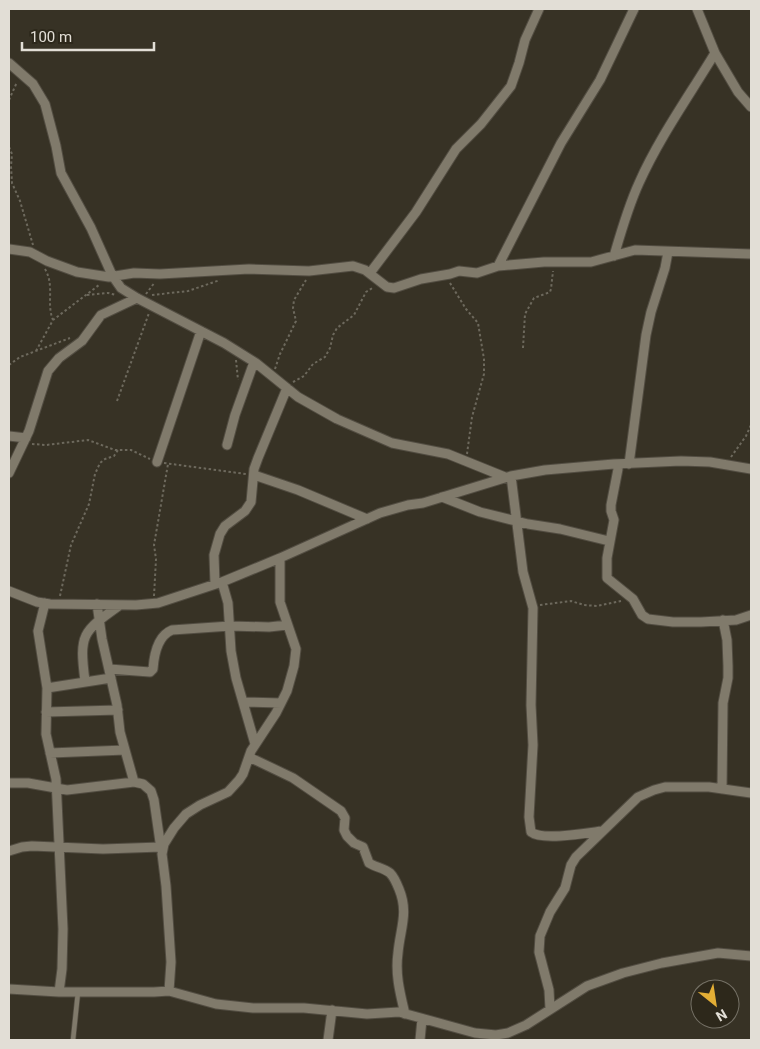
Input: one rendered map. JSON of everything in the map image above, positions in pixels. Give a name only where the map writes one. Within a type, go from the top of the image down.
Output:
[{"type":"street","points":[[370,273],[416,212],[456,149],[481,124],[510,86],[525,40],[540,9]]},
{"type":"street","points":[[498,266],[561,143],[600,80],[634,9]]},
{"type":"street","points":[[697,9],[715,53],[738,92],[751,107]]},
{"type":"street","points":[[614,256],[622,227],[639,183],[658,146],[715,53]]},
{"type":"street","points":[[9,63],[33,84],[45,104],[62,173],[91,228],[111,277],[128,293],[201,331],[254,362],[298,397],[329,415],[392,443],[448,454],[508,477]]},
{"type":"street","points":[[9,249],[37,255],[47,261],[70,269],[111,277],[134,273],[160,274],[249,269],[310,271],[353,266],[370,273],[390,288],[399,287],[421,279],[448,275],[459,270],[480,272],[498,266],[553,262],[585,263],[635,250],[751,254]]},
{"type":"street","points":[[629,464],[646,335],[668,252]]},
{"type":"street","points":[[9,473],[25,441],[38,406],[44,381],[53,364],[82,341],[102,315],[137,298]]},
{"type":"street","points":[[157,462],[201,331]]},
{"type":"street","points":[[227,445],[254,362]]},
{"type":"street","points":[[255,744],[236,678],[231,651],[228,603],[219,583],[214,555],[220,534],[225,526],[245,511],[251,502],[258,458],[287,388]]},
{"type":"street","points":[[9,436],[25,441]]},
{"type":"street","points":[[9,592],[44,603],[120,605],[154,603],[219,583],[270,573],[280,558],[380,513],[423,503],[508,477],[545,470],[680,461],[710,462],[751,469]]},
{"type":"street","points":[[619,464],[611,511],[614,520],[606,558],[608,578],[634,599],[642,615],[648,619],[673,622],[736,620],[751,615]]},
{"type":"street","points":[[254,475],[368,518]]},
{"type":"street","points":[[508,477],[518,521],[523,572],[532,605],[532,745],[529,817],[531,832],[536,835],[545,836],[602,831]]},
{"type":"street","points":[[442,497],[480,512],[609,541]]},
{"type":"street","points":[[270,573],[280,558]]},
{"type":"street","points":[[162,851],[166,839],[180,821],[194,809],[223,794],[243,774],[255,744],[281,703],[290,680],[296,656],[294,645],[270,573]]},
{"type":"street","points":[[44,603],[38,631],[47,688],[46,734],[55,770],[63,929],[59,992]]},
{"type":"street","points":[[97,604],[102,640],[118,710],[120,732],[134,782]]},
{"type":"street","points":[[85,681],[81,652],[83,639],[91,627],[120,605]]},
{"type":"street","points":[[722,789],[723,703],[728,678],[727,640],[723,620]]},
{"type":"street","points":[[47,688],[85,681],[110,673],[133,670],[148,673],[153,669],[159,642],[167,632],[190,628],[286,625]]},
{"type":"street","points":[[104,711],[114,693]]},
{"type":"street","points":[[244,702],[281,703]]},
{"type":"street","points":[[46,712],[118,710]]},
{"type":"street","points":[[50,753],[125,750]]},
{"type":"street","points":[[249,757],[293,778],[341,811],[345,816],[344,830],[349,839],[363,847],[369,863],[388,872],[394,879],[402,895],[405,915],[398,952],[397,972],[398,986],[405,1014]]},
{"type":"street","points":[[9,783],[28,783],[56,788],[79,789],[134,782],[143,784],[151,791],[162,851],[170,942],[169,991]]},
{"type":"street","points":[[550,1009],[549,990],[539,952],[540,936],[550,912],[565,888],[571,865],[576,856],[638,797],[654,790],[665,787],[722,789],[751,793]]},
{"type":"street","points":[[9,851],[22,847],[58,847],[162,851]]},
{"type":"street","points":[[9,989],[59,992],[169,991],[216,1004],[253,1008],[304,1008],[367,1014],[388,1012],[405,1014],[475,1034],[496,1035],[526,1025],[587,986],[623,973],[662,963],[718,953],[751,956]]},
{"type":"street","points":[[328,1040],[332,1010]]},
{"type":"street","points":[[420,1040],[422,1019]]},
{"type":"lane","points":[[74,1040],[78,992]]},
{"type":"path","points":[[9,100],[20,72]]},
{"type":"path","points":[[9,147],[12,154],[12,182],[37,255],[51,282],[49,308],[53,320]]},
{"type":"path","points":[[523,348],[525,314],[534,298],[550,292],[553,262]]},
{"type":"path","points":[[273,376],[280,354],[296,321],[293,308],[294,300],[310,271]]},
{"type":"path","points":[[160,274],[146,295],[188,291],[222,279]]},
{"type":"path","points":[[448,275],[456,293],[478,323],[484,359],[484,374],[472,417],[466,461]]},
{"type":"path","points":[[36,351],[53,320],[111,277]]},
{"type":"path","points":[[287,388],[291,383],[304,376],[313,364],[325,357],[335,332],[357,311],[366,292],[384,284]]},
{"type":"path","points":[[85,296],[99,293],[119,296],[128,293]]},
{"type":"path","points":[[117,401],[152,306]]},
{"type":"path","points":[[9,365],[20,357],[74,337]]},
{"type":"path","points":[[234,350],[242,397]]},
{"type":"path","points":[[726,465],[746,436],[751,425]]},
{"type":"path","points":[[25,441],[46,445],[88,440],[118,450],[131,450],[157,462],[254,475]]},
{"type":"path","points":[[58,604],[72,545],[89,504],[95,474],[100,463],[114,456],[118,450]]},
{"type":"path","points":[[154,603],[156,558],[154,545],[168,464]]},
{"type":"path","points":[[532,605],[571,600],[584,605],[597,606],[634,599]]}]
